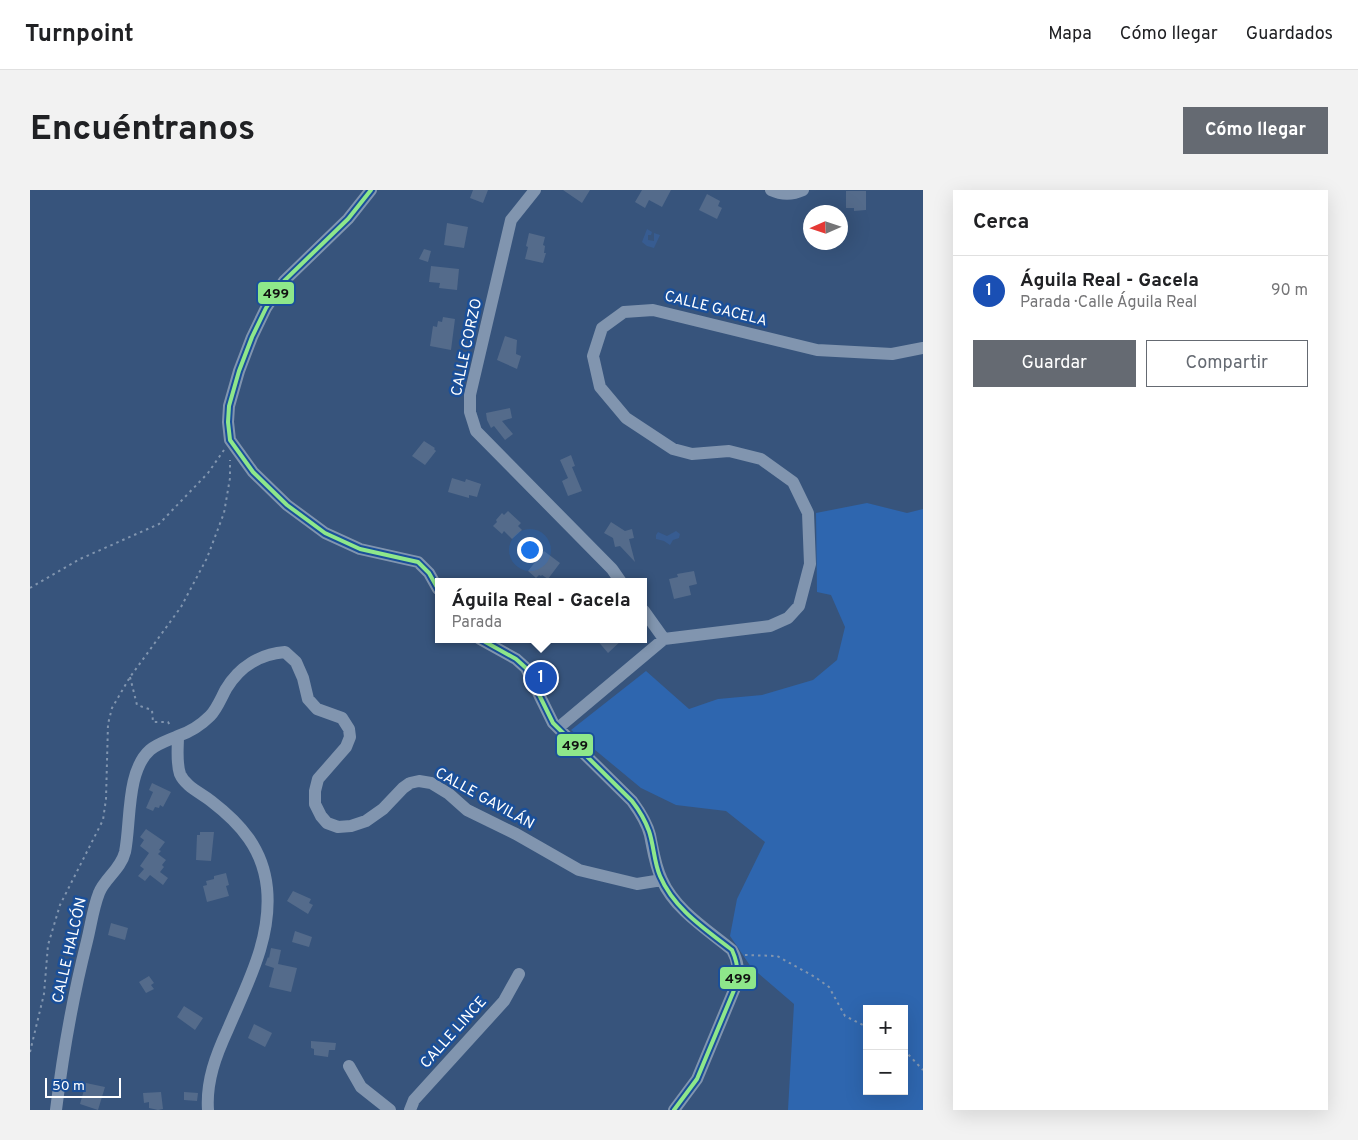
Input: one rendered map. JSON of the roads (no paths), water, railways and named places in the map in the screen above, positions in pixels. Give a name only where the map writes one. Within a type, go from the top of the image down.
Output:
[{"type":"street","points":[[371,190],[348,219],[284,281],[266,308],[239,371],[229,406],[230,440],[252,472],[287,505],[325,533],[360,549],[418,562],[430,573],[435,583]]},
{"type":"street","name":"CALLE CORZO","points":[[535,190],[511,220],[470,395],[470,412],[476,431],[619,578]]},
{"type":"street","points":[[771,190],[778,193],[793,194],[803,190]]},
{"type":"street","name":"CALLE GACELA","points":[[664,639],[770,626],[788,618],[799,606],[810,564],[808,513],[793,482],[760,459],[729,451],[692,454],[673,448],[626,418],[600,387],[593,356],[602,328],[624,312],[653,310],[817,350],[892,354],[923,348]]},
{"type":"street","points":[[558,728],[664,639],[647,615]]},
{"type":"street","points":[[487,643],[516,659],[526,668],[534,680],[546,710],[558,728],[632,801],[650,834],[653,853],[662,880],[672,896],[685,911],[732,950],[735,955],[738,963],[738,982],[697,1079],[678,1108]]},
{"type":"street","name":"CALLE GAVILÁN","points":[[178,736],[190,732],[211,715],[229,684],[251,662],[271,653],[285,652],[296,662],[303,678],[308,699],[317,709],[342,718],[349,729],[350,737],[346,747],[318,779],[315,791],[315,804],[321,816],[328,823],[338,827],[351,826],[366,821],[383,809],[410,783],[419,781],[431,782],[449,794],[467,810],[516,834],[579,870],[637,884],[662,880]]},
{"type":"street","points":[[178,736],[178,766],[181,776],[249,837],[261,858],[267,888],[267,918],[261,950],[217,1055],[211,1075],[208,1110]]},
{"type":"street","name":"CALLE HALCÓN","points":[[56,1110],[59,1082],[80,969],[99,891],[116,871],[125,853],[135,778],[140,764],[150,750],[178,736]]},
{"type":"street","name":"CALLE LINCE","points":[[410,1110],[414,1100],[504,1001],[519,974]]},
{"type":"street","points":[[349,1066],[362,1087],[390,1110]]},
{"type":"place","name":"Águila Real - Gacela","points":[[541,678]]}]
